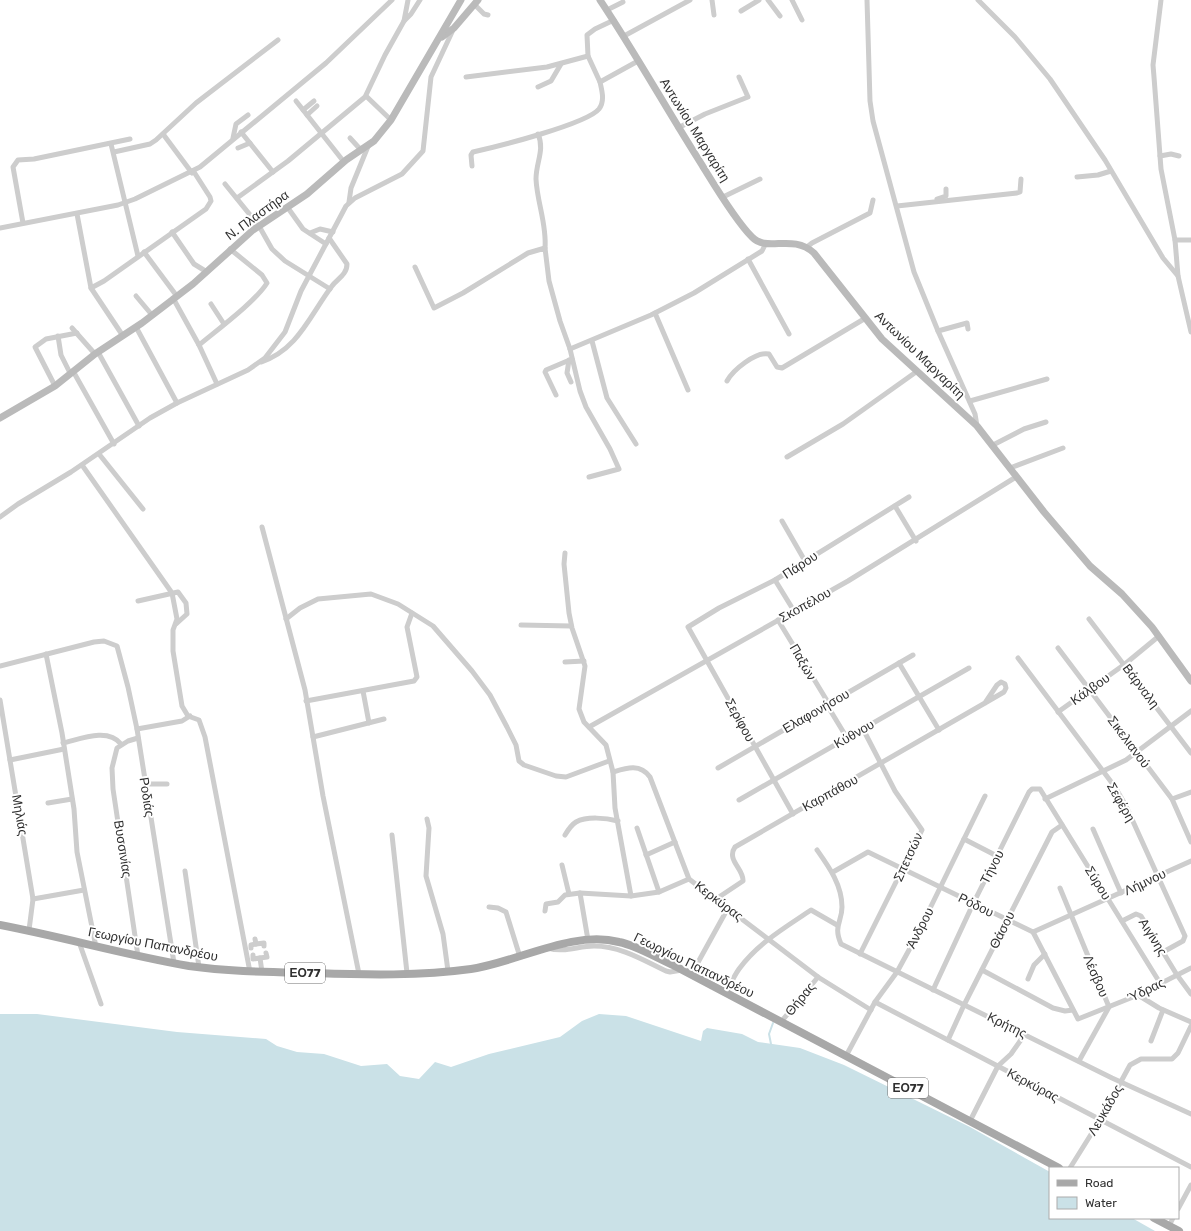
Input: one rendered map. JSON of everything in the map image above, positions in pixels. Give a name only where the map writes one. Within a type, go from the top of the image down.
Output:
[{"type":"main road","name":"Γεωργίου Παπανδρέου","points":[[0,925],[29,930],[96,947],[174,963],[250,972],[359,974],[448,971],[478,968],[548,948],[588,940],[618,941],[629,944],[682,970],[1057,1167]]},
{"type":"main road","points":[[1156,1219],[1179,1231]]},
{"type":"street","points":[[0,228],[77,214],[126,202],[193,172],[326,63],[392,0]]},
{"type":"street","points":[[404,21],[408,0]]},
{"type":"street","points":[[238,198],[273,172],[366,96],[385,55],[404,21],[411,14],[420,0]]},
{"type":"street","name":"Ν. Πλαστήρα","points":[[0,418],[55,386],[96,353],[136,327],[207,272],[230,250],[259,226],[307,194],[344,162],[381,135],[461,0]]},
{"type":"street","name":"Αντωνίου Μαργαρίτη","points":[[600,0],[624,36],[678,128],[723,197],[751,237],[766,244]]},
{"type":"street","points":[[624,36],[690,0]]},
{"type":"street","points":[[712,0],[714,15]]},
{"type":"street","points":[[741,11],[759,0]]},
{"type":"street","points":[[768,0],[780,16]]},
{"type":"street","points":[[792,0],[802,20]]},
{"type":"street","points":[[867,0],[871,111],[914,272],[938,332],[970,401],[978,426]]},
{"type":"street","points":[[978,0],[1015,37],[1050,79],[1111,171],[1164,258],[1178,276]]},
{"type":"street","points":[[1161,0],[1153,65],[1160,169],[1175,240],[1178,276],[1191,332]]},
{"type":"street","points":[[438,40],[454,28],[476,2],[484,14],[488,15]]},
{"type":"street","points":[[607,10],[623,2]]},
{"type":"street","points":[[472,166],[471,155],[473,152],[538,134],[594,114],[602,102],[600,82],[588,56],[587,35],[595,29],[614,20]]},
{"type":"street","points":[[259,363],[280,341],[308,276],[350,202],[359,195],[402,174],[423,151],[431,77],[454,28]]},
{"type":"street","points":[[114,152],[150,144],[196,103],[278,40]]},
{"type":"street","points":[[466,77],[561,64],[588,56]]},
{"type":"street","points":[[600,82],[638,61]]},
{"type":"street","points":[[538,87],[551,81],[561,64]]},
{"type":"street","points":[[678,128],[705,114],[748,97],[739,77]]},
{"type":"street","points":[[366,96],[391,120]]},
{"type":"street","points":[[296,101],[344,162]]},
{"type":"street","points":[[303,110],[315,104],[307,115]]},
{"type":"street","points":[[233,138],[239,122],[248,115]]},
{"type":"street","points":[[234,122],[236,127]]},
{"type":"street","points":[[241,132],[273,172]]},
{"type":"street","points":[[91,288],[104,281],[206,209],[211,201],[204,186],[163,134]]},
{"type":"street","points":[[538,134],[542,148],[537,164],[536,181],[544,226],[549,281],[560,321],[570,349],[575,374],[586,407],[610,449],[619,469],[589,476]]},
{"type":"street","points":[[350,138],[362,150]]},
{"type":"street","points":[[23,223],[13,167],[18,160],[34,159],[130,139]]},
{"type":"street","points":[[238,148],[250,143]]},
{"type":"street","points":[[111,144],[138,256]]},
{"type":"street","points":[[350,202],[351,188],[369,144]]},
{"type":"street","points":[[1160,156],[1171,154],[1179,156]]},
{"type":"street","points":[[1077,177],[1098,175],[1111,171]]},
{"type":"street","points":[[723,197],[760,179]]},
{"type":"street","points":[[896,204],[1017,193],[1020,192],[1021,179]]},
{"type":"street","points":[[225,184],[238,198],[259,226],[278,256],[330,289]]},
{"type":"street","points":[[896,204],[942,198],[946,196],[946,189]]},
{"type":"street","points":[[570,349],[655,314],[694,293],[748,259],[762,250],[766,244],[796,243],[807,247],[870,213],[873,200]]},
{"type":"street","points":[[288,208],[298,223],[326,244]]},
{"type":"street","points":[[77,214],[91,288],[123,336]]},
{"type":"street","points":[[310,233],[320,229],[333,232]]},
{"type":"street","points":[[172,232],[194,264],[207,272]]},
{"type":"street","points":[[0,517],[18,504],[52,485],[139,426],[177,403],[248,370],[259,363],[275,357],[297,338],[330,289],[347,268],[347,264],[329,238]]},
{"type":"street","points":[[1175,240],[1191,240]]},
{"type":"street","name":"Αντωνίου Μαργαρίτη","points":[[807,247],[816,256],[864,319],[882,339],[916,372],[978,426],[1016,477],[1090,566],[1140,612],[1191,681]]},
{"type":"street","points":[[415,267],[434,308],[463,293],[528,253],[545,248]]},
{"type":"street","points":[[199,345],[264,288],[268,281],[230,250]]},
{"type":"street","points":[[144,252],[175,297],[217,384]]},
{"type":"street","points":[[748,259],[789,334]]},
{"type":"street","points":[[136,296],[152,315]]},
{"type":"street","points":[[211,304],[224,324]]},
{"type":"street","points":[[655,314],[688,390]]},
{"type":"street","points":[[727,381],[739,366],[764,353],[769,354],[777,367],[782,368],[864,319]]},
{"type":"street","points":[[938,332],[967,323],[968,329]]},
{"type":"street","points":[[136,327],[177,403]]},
{"type":"street","points":[[72,328],[96,353],[139,426]]},
{"type":"street","points":[[55,386],[35,347],[46,339],[77,333]]},
{"type":"street","points":[[58,336],[61,355],[114,444]]},
{"type":"street","points":[[592,340],[607,398],[636,444]]},
{"type":"street","points":[[571,360],[567,373],[571,382]]},
{"type":"street","points":[[556,395],[545,372],[546,370],[571,360]]},
{"type":"street","points":[[787,457],[843,424],[916,372]]},
{"type":"street","points":[[970,401],[1047,379]]},
{"type":"street","points":[[993,445],[1024,429],[1046,422]]},
{"type":"street","points":[[1010,468],[1063,448]]},
{"type":"street","points":[[99,454],[143,509]]},
{"type":"street","points":[[82,465],[172,593],[176,624],[172,638],[182,706],[190,716],[199,720],[205,737],[250,972]]},
{"type":"street","name":"Σκοπέλου","points":[[589,726],[848,581],[916,541],[1016,477]]},
{"type":"street","name":"Πάρου","points":[[688,627],[719,608],[775,580],[909,497]]},
{"type":"street","points":[[895,506],[916,541]]},
{"type":"street","points":[[782,522],[805,561]]},
{"type":"street","points":[[262,527],[305,690],[359,974]]},
{"type":"street","points":[[565,553],[565,573],[571,626],[584,661],[584,674],[580,689],[579,709],[584,722],[606,745],[613,772],[618,821],[631,896]]},
{"type":"street","points":[[775,580],[794,611]]},
{"type":"street","points":[[138,601],[176,591],[182,596],[187,609],[187,614],[176,624]]},
{"type":"street","points":[[286,619],[300,608],[318,599],[371,594],[398,604],[433,626],[472,671],[490,695],[516,745],[519,761],[524,765],[556,776],[566,777],[609,761]]},
{"type":"street","points":[[306,701],[414,681],[417,677],[407,628],[412,612]]},
{"type":"street","name":"Βάρναλη","points":[[1089,619],[1191,753]]},
{"type":"street","name":"Παξών","points":[[778,620],[847,738]]},
{"type":"street","points":[[521,625],[571,626]]},
{"type":"street","name":"Σερίφου","points":[[688,627],[793,814]]},
{"type":"street","name":"Κάλβου","points":[[1058,712],[1090,690],[1159,636]]},
{"type":"street","name":"Ροδιάς","points":[[46,654],[104,641],[113,643],[119,650],[137,729],[145,784],[163,884],[174,963]]},
{"type":"street","name":"Σικελιανού","points":[[1058,648],[1172,799],[1191,842]]},
{"type":"street","points":[[0,666],[46,654],[72,799],[77,852],[96,947]]},
{"type":"street","name":"Ελαφονήσου","points":[[718,768],[914,655]]},
{"type":"street","name":"Σεφέρη","points":[[1018,658],[1117,790],[1126,806],[1185,937],[1182,941],[1162,952]]},
{"type":"street","points":[[565,662],[584,661]]},
{"type":"street","points":[[899,663],[939,730]]},
{"type":"street","name":"Κύθνου","points":[[739,800],[969,668]]},
{"type":"street","name":"Καρπάθου","points":[[716,899],[743,881],[743,877],[734,861],[732,851],[735,847],[985,704],[1005,691],[1005,684],[997,684],[985,704]]},
{"type":"street","points":[[363,691],[369,723]]},
{"type":"street","name":"Μηλιάς","points":[[0,700],[34,899],[29,930]]},
{"type":"street","points":[[1045,799],[1126,760],[1191,711]]},
{"type":"street","points":[[137,729],[182,721],[190,716]]},
{"type":"street","points":[[313,737],[384,719]]},
{"type":"street","points":[[862,729],[882,764]]},
{"type":"street","points":[[10,760],[104,735],[116,738],[121,744],[138,738]]},
{"type":"street","name":"Βυσσινίας","points":[[121,744],[116,748],[114,756],[112,768],[113,789],[125,859],[138,956]]},
{"type":"street","name":"Σπετσών","points":[[860,954],[922,828],[895,792],[882,764]]},
{"type":"street","name":"Κερκύρας","points":[[613,772],[634,767],[648,774],[689,879],[818,977],[871,1010]]},
{"type":"street","points":[[145,784],[167,784]]},
{"type":"street","name":"Σύρου","points":[[1032,789],[1040,789],[1160,984]]},
{"type":"street","name":"Τήνου","points":[[933,990],[973,904],[1032,789]]},
{"type":"street","points":[[1172,799],[1191,792]]},
{"type":"street","name":"Άνδρου","points":[[846,1056],[875,1002],[896,972],[915,939],[985,796]]},
{"type":"street","points":[[48,803],[72,799]]},
{"type":"street","points":[[565,835],[572,825],[578,821],[599,818],[618,821]]},
{"type":"street","points":[[427,819],[429,828],[426,876],[443,934],[448,971]]},
{"type":"street","name":"Θάσου","points":[[948,1040],[964,1005],[1052,832],[1062,825]]},
{"type":"street","points":[[637,828],[659,892]]},
{"type":"street","points":[[1093,829],[1121,893]]},
{"type":"street","points":[[392,835],[407,973]]},
{"type":"street","points":[[964,839],[997,856]]},
{"type":"street","points":[[646,855],[675,842]]},
{"type":"street","points":[[726,993],[739,969],[750,956],[769,939],[811,910],[837,925],[842,908],[838,885],[833,872],[817,850]]},
{"type":"street","name":"Ρόδου","points":[[833,872],[868,852],[1033,932]]},
{"type":"street","name":"Λήμνου","points":[[1033,932],[1191,861]]},
{"type":"street","points":[[562,865],[569,894]]},
{"type":"street","points":[[185,871],[199,967]]},
{"type":"street","points":[[545,911],[546,904],[558,902],[565,895],[569,894],[580,893],[631,896],[659,892],[689,879]]},
{"type":"street","name":"Λέσβου","points":[[1060,888],[1109,1007],[1079,1061]]},
{"type":"street","points":[[34,899],[84,890]]},
{"type":"street","points":[[580,893],[588,940]]},
{"type":"street","points":[[489,906],[506,912],[520,957]]},
{"type":"street","points":[[691,975],[728,908]]},
{"type":"street","name":"Αιγίνης","points":[[1122,921],[1136,914],[1140,915],[1162,952],[1191,994]]},
{"type":"street","name":"Κρήτης","points":[[837,925],[840,944],[1191,1114]]},
{"type":"street","points":[[982,970],[1053,1008],[1065,1011],[1073,1010],[1033,932]]},
{"type":"street","points":[[79,942],[101,1004]]},
{"type":"street","points":[[251,948],[250,944],[255,942],[264,943],[264,946]]},
{"type":"street","points":[[548,948],[561,951],[588,946],[606,947],[630,953],[670,972],[682,970]]},
{"type":"street","points":[[253,955],[254,959],[267,957],[266,953]]},
{"type":"street","points":[[1028,979],[1034,965],[1045,954]]},
{"type":"street","points":[[260,958],[262,972]]},
{"type":"street","name":"Ύδρας","points":[[1073,1010],[1078,1019],[1138,995],[1191,968]]},
{"type":"street","name":"Θήρας","points":[[781,1022],[818,977]]},
{"type":"street","points":[[1138,995],[1163,1010],[1191,1022]]},
{"type":"street","name":"Κερκύρας","points":[[875,1002],[1191,1167]]},
{"type":"street","points":[[1151,1041],[1163,1010]]},
{"type":"street","name":"Λευκάδος","points":[[1071,1167],[1100,1120],[1130,1065],[1141,1058],[1172,1059],[1178,1053],[1191,1026]]},
{"type":"street","points":[[970,1121],[998,1066],[1011,1054],[1025,1034]]},
{"type":"street","points":[[1179,1207],[1191,1185]]},
{"type":"street","points":[[1169,1226],[1172,1219]]},
{"type":"water","points":[[0,1014],[37,1014],[177,1032],[266,1039],[277,1046],[297,1052],[324,1054],[361,1066],[387,1064],[400,1076],[419,1079],[435,1062],[451,1067],[489,1054],[560,1037],[582,1021],[599,1014],[626,1016],[701,1041],[703,1031],[707,1028],[742,1034],[758,1042],[800,1048],[844,1065],[970,1127],[1049,1171],[1049,1219],[1134,1219],[1155,1231],[0,1231]]},
{"type":"waterway","points":[[771,1044],[769,1034],[773,1023]]}]
